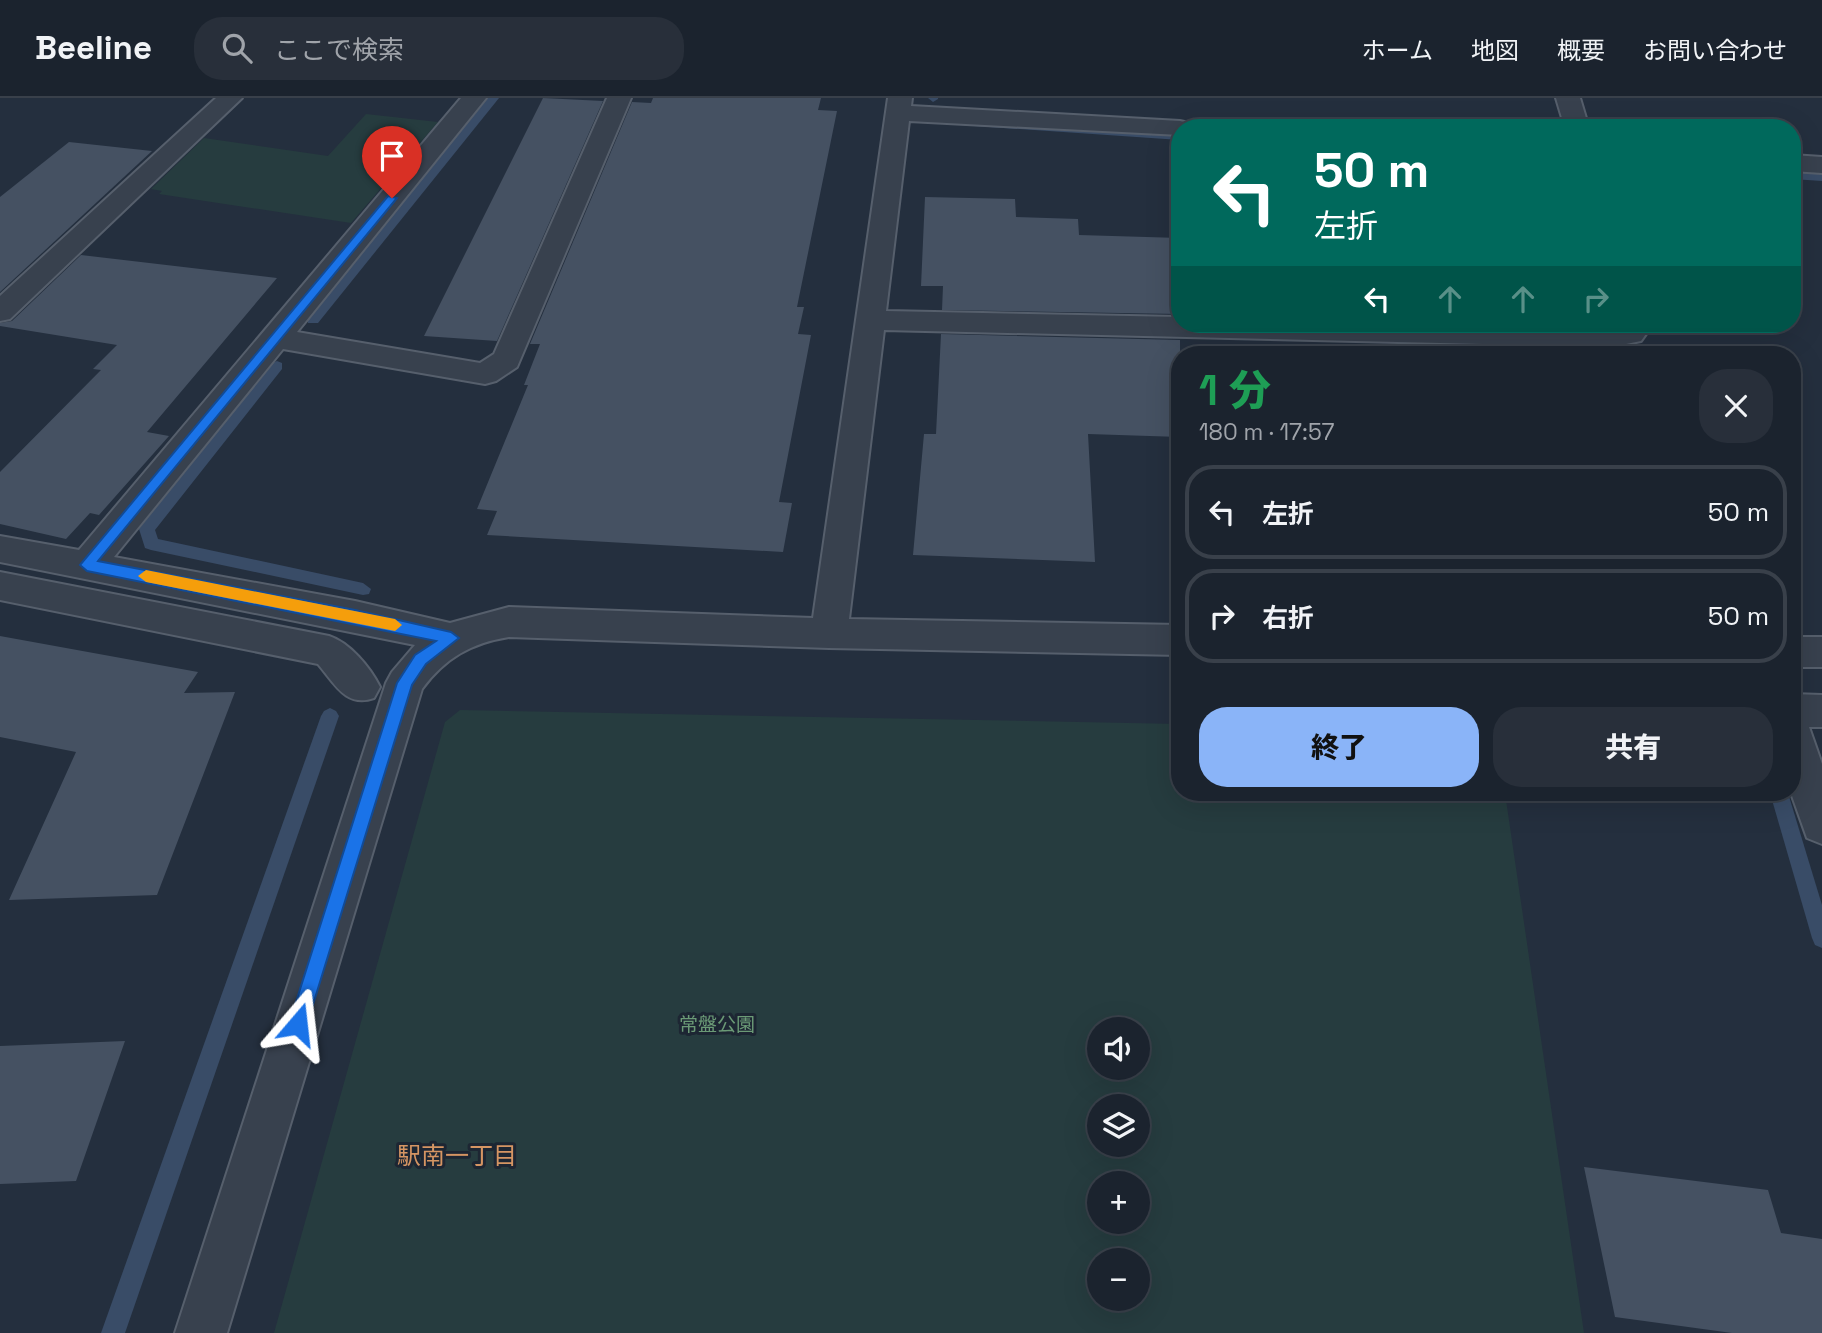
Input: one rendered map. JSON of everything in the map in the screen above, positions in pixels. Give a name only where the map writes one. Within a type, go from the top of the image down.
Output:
[{"type":"street","points":[[0,312],[230,98]]},
{"type":"street","points":[[87,565],[474,98]]},
{"type":"street","points":[[276,338],[485,374],[506,360],[619,98]]},
{"type":"street","points":[[1568,98],[1574,119]]},
{"type":"street","points":[[829,633],[899,106],[1171,127]]},
{"type":"street","points":[[1801,164],[1822,165]]},
{"type":"street","points":[[870,320],[1171,327]]},
{"type":"street","points":[[1437,333],[1637,338]]},
{"type":"street","points":[[0,549],[355,616],[451,638]]},
{"type":"street","points":[[0,586],[329,651],[361,687]]},
{"type":"street","points":[[201,1333],[405,683],[421,660],[451,638],[487,625],[509,622],[829,633],[1171,640]]},
{"type":"street","points":[[1801,652],[1822,652]]},
{"type":"street","points":[[1801,710],[1822,711]]},
{"type":"street","points":[[1801,761],[1822,825]]},
{"type":"green space","points":[[366,114],[438,122],[351,223],[159,194],[162,191],[151,189],[204,138],[328,156]]},
{"type":"green space","name":"常盤公園","points":[[460,710],[1171,724],[1171,801],[1506,801],[1584,1333],[274,1333],[445,722]]},
{"type":"building","points":[[543,98],[603,101],[497,341],[424,336]]},
{"type":"building","points":[[653,98],[821,98],[818,110],[837,111],[797,307],[804,307],[798,334],[811,335],[779,502],[792,503],[783,552],[487,535],[497,511],[477,509],[528,385],[524,385],[540,344],[530,344],[632,102],[651,103]]},
{"type":"building","points":[[69,142],[152,151],[0,292],[0,197]]},
{"type":"building","points":[[925,197],[1015,199],[1016,217],[1078,219],[1079,235],[1171,238],[1171,314],[942,310],[943,286],[921,286]]},
{"type":"building","points":[[81,255],[277,278],[147,432],[169,436],[99,515],[90,513],[66,539],[0,524],[0,472],[101,370],[93,369],[117,345],[0,326],[0,323],[12,321]]},
{"type":"building","points":[[941,334],[1180,340],[1180,346],[1171,346],[1171,437],[1088,434],[1095,562],[913,555],[924,434],[936,434]]},
{"type":"building","points":[[0,636],[198,672],[184,693],[235,692],[157,895],[9,900],[76,752],[0,737]]},
{"type":"building","points":[[125,1041],[76,1181],[0,1184],[0,1046]]},
{"type":"building","points":[[1584,1167],[1768,1190],[1781,1233],[1822,1239],[1822,1333],[1732,1333],[1615,1317]]},
{"type":"waterway","points":[[313,320],[494,98]]},
{"type":"waterway","points":[[934,121],[1171,136]]},
{"type":"waterway","points":[[1801,176],[1822,177]]},
{"type":"waterway","points":[[277,366],[147,529],[151,544],[363,589]]},
{"type":"waterway","points":[[113,1333],[330,716]]},
{"type":"waterway","points":[[1781,801],[1822,938]]},
{"type":"slow traffic","points":[[146,576],[395,625]]},
{"type":"district","name":"駅南一丁目","points":[[457,1155]]},
{"type":"route","points":[[298,1024],[405,683],[421,660],[451,638],[355,616],[87,565],[392,198]]}]
